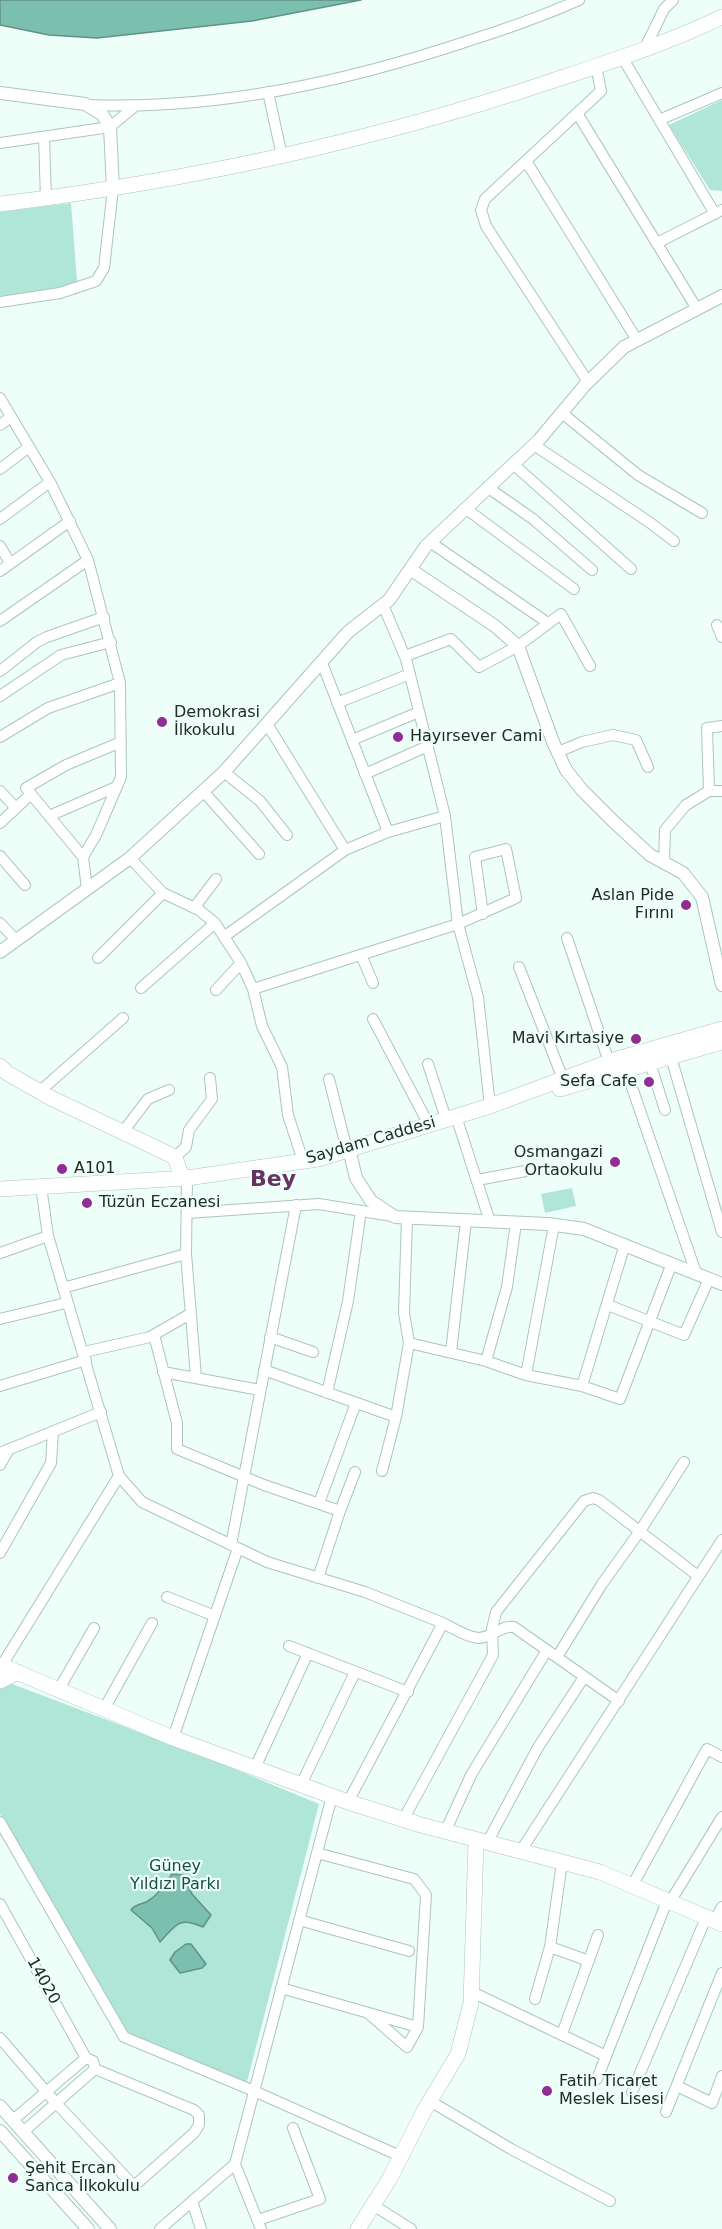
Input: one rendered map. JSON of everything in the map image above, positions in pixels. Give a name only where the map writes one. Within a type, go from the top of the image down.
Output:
[{"type":"main road","points":[[0,204],[183,177],[328,146],[482,104],[622,57],[722,17]]},
{"type":"main road","points":[[490,1106],[609,1062],[722,1029]]},
{"type":"main road","points":[[490,1106],[578,1085],[722,1042]]},
{"type":"main road","points":[[0,1066],[7,1073],[39,1092],[176,1157],[185,1178]]},
{"type":"main road","name":"Saydam Caddesi","points":[[0,1189],[185,1178],[303,1161],[490,1106]]},
{"type":"main road","points":[[1,1665],[173,1738],[300,1785],[403,1820],[600,1872],[714,1921]]},
{"type":"main road","points":[[0,1681],[18,1672]]},
{"type":"main road","points":[[358,2229],[390,2178],[430,2101],[458,2054],[471,2003],[481,1842]]},
{"type":"street","points":[[0,93],[87,105],[134,107],[227,99],[320,83],[415,59],[542,16],[579,0]]},
{"type":"street","points":[[645,48],[664,9],[673,0]]},
{"type":"street","points":[[622,57],[718,212],[657,243]]},
{"type":"street","points":[[588,382],[486,226],[481,210],[485,199],[601,91],[596,66]]},
{"type":"street","points":[[268,92],[282,156]]},
{"type":"street","points":[[659,120],[722,93]]},
{"type":"street","points":[[0,302],[60,293],[96,281],[104,268],[113,189],[110,127],[102,114],[87,105]]},
{"type":"street","points":[[0,143],[110,127],[134,107]]},
{"type":"street","points":[[577,113],[697,309]]},
{"type":"street","points":[[44,137],[46,199]]},
{"type":"street","points":[[526,161],[637,340]]},
{"type":"street","points":[[0,952],[130,858],[224,772],[348,632],[383,605],[430,542],[534,444],[588,382],[624,347],[722,296]]},
{"type":"street","points":[[0,398],[50,482],[88,560],[120,682],[121,777],[96,835],[83,857]]},
{"type":"street","points":[[562,413],[638,476],[702,513]]},
{"type":"street","points":[[0,425],[11,417]]},
{"type":"street","points":[[534,444],[674,541]]},
{"type":"street","points":[[0,469],[29,447]]},
{"type":"street","points":[[513,464],[631,569]]},
{"type":"street","points":[[0,519],[50,482]]},
{"type":"street","points":[[487,487],[533,519],[592,570]]},
{"type":"street","points":[[465,508],[574,589]]},
{"type":"street","points":[[0,571],[70,521]]},
{"type":"street","points":[[430,542],[548,623]]},
{"type":"street","points":[[0,546],[10,563]]},
{"type":"street","points":[[0,621],[88,560]]},
{"type":"street","points":[[410,569],[495,626],[518,646],[566,770],[582,790],[650,855],[683,873],[702,897],[722,985]]},
{"type":"street","points":[[383,605],[405,656],[445,816],[458,924],[478,997],[490,1106]]},
{"type":"street","points":[[405,656],[450,639],[479,667],[518,646],[561,614],[590,666]]},
{"type":"street","points":[[0,671],[37,642],[104,617]]},
{"type":"street","points":[[717,625],[722,637]]},
{"type":"street","points":[[0,696],[61,655],[111,642]]},
{"type":"street","points":[[322,663],[388,832]]},
{"type":"street","points":[[337,703],[410,674]]},
{"type":"street","points":[[0,736],[48,708],[120,682]]},
{"type":"street","points":[[352,740],[420,712]]},
{"type":"street","points":[[267,724],[345,850]]},
{"type":"street","points":[[709,791],[707,728],[722,726]]},
{"type":"street","points":[[558,752],[582,741],[614,735],[636,740],[648,767]]},
{"type":"street","points":[[87,889],[83,857],[26,788],[66,765],[121,742]]},
{"type":"street","points":[[365,774],[428,746]]},
{"type":"street","points":[[224,772],[260,801],[287,835]]},
{"type":"street","points":[[49,816],[117,787]]},
{"type":"street","points":[[0,791],[15,807]]},
{"type":"street","points":[[203,791],[258,854]]},
{"type":"street","points":[[664,862],[665,830],[686,805],[709,791],[722,791]]},
{"type":"street","points":[[0,822],[32,794]]},
{"type":"street","points":[[225,936],[345,850],[388,832],[445,816]]},
{"type":"street","points":[[253,989],[458,924],[483,914],[516,898],[506,849],[475,857],[483,914]]},
{"type":"street","points":[[0,856],[25,885]]},
{"type":"street","points":[[130,858],[163,893],[194,908],[215,923],[241,963],[253,989],[262,1026],[282,1067],[288,1115],[303,1161]]},
{"type":"street","points":[[194,908],[216,879]]},
{"type":"street","points":[[98,958],[163,893]]},
{"type":"street","points":[[0,923],[16,940]]},
{"type":"street","points":[[141,988],[215,923]]},
{"type":"street","points":[[567,938],[609,1062]]},
{"type":"street","points":[[361,954],[373,983]]},
{"type":"street","points":[[216,990],[241,963]]},
{"type":"street","points":[[519,967],[562,1079]]},
{"type":"street","points":[[39,1092],[123,1018]]},
{"type":"street","points":[[373,1019],[429,1125]]},
{"type":"street","points":[[671,1057],[722,1232]]},
{"type":"street","points":[[650,1063],[665,1110]]},
{"type":"street","points":[[428,1064],[477,1180],[490,1222]]},
{"type":"street","points":[[626,1070],[696,1273]]},
{"type":"street","points":[[176,1157],[186,1147],[189,1130],[212,1099],[210,1078]]},
{"type":"street","points":[[329,1079],[356,1178],[371,1201],[401,1217]]},
{"type":"street","points":[[122,1132],[148,1099],[170,1090]]},
{"type":"street","points":[[477,1180],[531,1170]]},
{"type":"street","points":[[185,1178],[186,1254],[196,1377]]},
{"type":"street","points":[[41,1186],[48,1236],[66,1303],[85,1356],[119,1476],[142,1502],[267,1562],[365,1592],[476,1638],[512,1626],[619,1701]]},
{"type":"street","points":[[187,1213],[319,1204],[401,1217],[554,1225],[584,1229],[722,1284]]},
{"type":"street","points":[[173,1738],[215,1616],[235,1546],[244,1476],[296,1205]]},
{"type":"street","points":[[327,1393],[348,1301],[361,1211]]},
{"type":"street","points":[[382,1471],[396,1417],[409,1343],[405,1313],[401,1217]]},
{"type":"street","points":[[451,1352],[466,1221]]},
{"type":"street","points":[[486,1361],[507,1287],[516,1222]]},
{"type":"street","points":[[526,1375],[554,1225]]},
{"type":"street","points":[[0,1253],[48,1236]]},
{"type":"street","points":[[582,1386],[626,1244]]},
{"type":"street","points":[[63,1288],[186,1254]]},
{"type":"street","points":[[409,1343],[486,1361],[526,1375],[582,1386],[620,1399],[672,1263]]},
{"type":"street","points":[[608,1305],[684,1335],[709,1279]]},
{"type":"street","points":[[0,1318],[66,1303]]},
{"type":"street","points":[[0,1386],[153,1335],[190,1314]]},
{"type":"street","points":[[153,1335],[177,1423],[177,1449],[340,1511]]},
{"type":"street","points":[[270,1337],[313,1352]]},
{"type":"street","points":[[264,1370],[396,1417]]},
{"type":"street","points":[[163,1372],[260,1390]]},
{"type":"street","points":[[319,1503],[356,1403]]},
{"type":"street","points":[[0,1465],[4,1451],[101,1412]]},
{"type":"street","points":[[0,1553],[51,1463],[53,1431]]},
{"type":"street","points":[[557,1657],[602,1584],[640,1531],[684,1462]]},
{"type":"street","points":[[318,1578],[340,1511],[356,1472]]},
{"type":"street","points":[[1,1665],[119,1476]]},
{"type":"street","points":[[403,1820],[493,1655],[494,1617],[499,1606],[584,1501],[592,1498],[599,1500],[698,1576]]},
{"type":"street","points":[[520,1852],[722,1540]]},
{"type":"street","points":[[167,1597],[215,1616]]},
{"type":"street","points":[[104,1708],[152,1623]]},
{"type":"street","points":[[348,1802],[443,1623]]},
{"type":"street","points":[[59,1689],[94,1628]]},
{"type":"street","points":[[289,1646],[408,1692]]},
{"type":"street","points":[[445,1832],[471,1775],[547,1650]]},
{"type":"street","points":[[255,1768],[308,1653]]},
{"type":"street","points":[[300,1785],[355,1672]]},
{"type":"street","points":[[481,1842],[584,1677]]},
{"type":"street","points":[[632,1886],[706,1749],[722,1757]]},
{"type":"street","points":[[160,2229],[235,2164],[332,1796]]},
{"type":"street","points":[[597,2079],[669,1902],[722,1817]]},
{"type":"street","points":[[0,1822],[124,2037],[254,2091],[400,2156]]},
{"type":"street","points":[[317,1853],[414,1879],[426,1895],[418,2027],[407,2047],[368,2013]]},
{"type":"street","points":[[535,1999],[550,1947],[562,1862]]},
{"type":"street","name":"14020","points":[[0,1904],[86,2058],[93,2061],[95,2069]]},
{"type":"street","points":[[632,2092],[722,1907]]},
{"type":"street","points":[[299,1920],[409,1951],[421,1976]]},
{"type":"street","points":[[562,2034],[598,1935]]},
{"type":"street","points":[[409,1951],[423,1940]]},
{"type":"street","points":[[550,1947],[589,1961]]},
{"type":"street","points":[[666,2112],[722,1973]]},
{"type":"street","points":[[281,1988],[418,2027]]},
{"type":"street","points":[[471,1992],[606,2056]]},
{"type":"street","points":[[0,2038],[56,2103],[134,2186],[194,2133],[199,2124],[199,2115],[194,2110],[95,2069],[56,2103],[23,2132]]},
{"type":"street","points":[[13,2120],[86,2058]]},
{"type":"street","points":[[677,2086],[712,2103],[722,2076]]},
{"type":"street","points":[[430,2101],[511,2149],[610,2202]]},
{"type":"street","points":[[0,2106],[110,2229]]},
{"type":"street","points":[[235,2164],[260,2225],[320,2199],[293,2128]]},
{"type":"street","points":[[0,2131],[88,2229]]},
{"type":"street","points":[[192,2201],[201,2229]]},
{"type":"street","points":[[373,2205],[411,2229]]},
{"type":"green space","points":[[722,100],[722,191],[710,190],[669,125]]},
{"type":"green space","points":[[71,203],[78,294],[0,303],[0,212]]},
{"type":"green space","points":[[572,1188],[576,1206],[545,1213],[541,1194]]},
{"type":"green space","name":"Güney Yıldızı Parkı","points":[[7,1682],[215,1761],[319,1804],[247,2082],[124,2037],[58,1924],[0,1814],[0,1686]]},
{"type":"shaded area","points":[[0,0],[361,0],[252,21],[97,38],[49,35],[0,25]]},
{"type":"shaded area","points":[[172,1874],[183,1875],[192,1894],[211,1915],[203,1927],[188,1922],[178,1924],[160,1942],[152,1928],[131,1910],[155,1896]]},
{"type":"shaded area","points":[[186,1944],[191,1944],[206,1964],[202,1968],[180,1973],[170,1960],[175,1952]]},
{"type":"place","name":"Demokrasi İlkokulu","points":[[162,722]]},
{"type":"place","name":"Hayırsever Cami","points":[[398,737]]},
{"type":"place","name":"Aslan Pide Fırını","points":[[686,905]]},
{"type":"place","name":"Mavi Kırtasiye","points":[[636,1039]]},
{"type":"place","name":"Sefa Cafe","points":[[649,1082]]},
{"type":"place","name":"Osmangazi Ortaokulu","points":[[615,1162]]},
{"type":"place","name":"A101","points":[[62,1169]]},
{"type":"place","name":"Tüzün Eczanesi","points":[[87,1203]]},
{"type":"place","name":"Fatih Ticaret Meslek Lisesi","points":[[547,2091]]},
{"type":"place","name":"Şehit Ercan Sanca İlkokulu","points":[[13,2178]]},
{"type":"district","name":"Bey","points":[[273,1180]]}]
